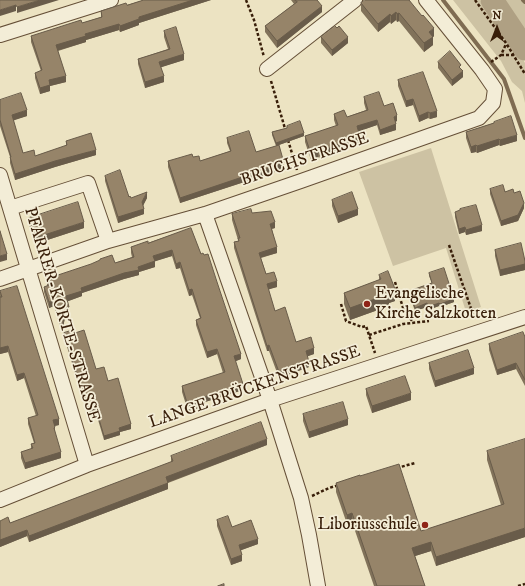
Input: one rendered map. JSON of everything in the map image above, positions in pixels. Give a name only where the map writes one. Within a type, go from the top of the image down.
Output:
[{"type":"street","points":[[0,35],[111,0]]},
{"type":"street","points":[[267,69],[355,0]]},
{"type":"street","name":"BRUCHSTRASSE","points":[[0,279],[108,241],[205,214],[479,118],[493,104],[495,89],[482,70],[426,0]]},
{"type":"street","name":"PFARRER-KORTE-STRASSE","points":[[0,175],[87,465]]},
{"type":"street","points":[[10,208],[88,183],[108,241]]},
{"type":"street","points":[[205,214],[270,400],[302,503],[310,535],[318,586]]},
{"type":"street","name":"LANGE BRÜCKENSTRASSE","points":[[0,500],[87,465],[270,400],[525,317]]},
{"type":"path","points":[[246,0],[254,20],[300,181]]},
{"type":"path","points":[[475,0],[506,43],[525,74]]},
{"type":"path","points":[[494,60],[501,55],[506,43]]},
{"type":"path","points":[[501,55],[514,55]]},
{"type":"path","points":[[449,245],[472,310]]},
{"type":"path","points":[[395,282],[404,311],[413,322]]},
{"type":"path","points":[[341,304],[346,322],[362,327],[366,326],[379,365]]},
{"type":"path","points":[[369,335],[403,324],[429,321]]},
{"type":"path","points":[[393,469],[415,463]]},
{"type":"path","points":[[302,503],[312,496],[329,488],[343,484]]},
{"type":"path","points":[[518,586],[525,584]]},
{"type":"shaded area","points":[[453,0],[480,0],[521,56],[525,63],[525,103],[522,91],[512,82],[501,61]]},
{"type":"shaded area","points":[[502,0],[525,0],[525,31]]},
{"type":"shaded area","points":[[431,148],[481,307],[466,312],[446,248],[393,266],[359,172]]},
{"type":"building","points":[[0,0],[40,0],[17,7],[16,5],[0,10]]},
{"type":"building","points":[[144,0],[193,0],[139,17],[139,19],[120,26],[119,24],[85,34],[86,36],[56,45],[66,76],[49,80],[50,85],[40,88],[35,73],[42,70],[31,36],[81,20],[82,23],[102,17],[101,11],[126,3],[127,5]]},
{"type":"building","points":[[295,0],[317,0],[322,6],[277,41],[265,26],[297,2]]},
{"type":"building","points":[[365,0],[409,0],[434,28],[429,32],[433,37],[424,43],[399,13],[397,14],[396,12],[391,16],[390,14],[378,24],[361,3]]},
{"type":"building","points":[[335,26],[337,28],[339,26],[348,37],[332,50],[321,37]]},
{"type":"building","points":[[176,27],[184,54],[159,62],[164,76],[145,82],[138,59],[170,49],[164,31]]},
{"type":"building","points":[[450,51],[461,65],[459,67],[463,71],[452,80],[438,62]]},
{"type":"building","points":[[423,72],[437,111],[430,113],[428,112],[419,116],[413,99],[406,101],[398,80]]},
{"type":"building","points":[[379,92],[384,106],[393,103],[397,115],[394,117],[396,124],[380,130],[377,120],[357,126],[360,137],[327,149],[326,152],[311,154],[305,136],[338,125],[334,114],[344,110],[347,117],[368,110],[364,97]]},
{"type":"building","points":[[21,93],[27,110],[12,115],[23,153],[34,150],[35,156],[67,145],[66,141],[91,133],[96,150],[15,174],[0,120],[0,100]]},
{"type":"building","points":[[511,116],[517,135],[471,147],[466,132]]},
{"type":"building","points":[[300,121],[304,133],[276,143],[272,132],[287,128],[287,126]]},
{"type":"building","points":[[249,131],[256,152],[279,145],[284,163],[180,198],[168,161],[192,154],[193,157],[199,156],[200,161],[231,151],[227,138]]},
{"type":"building","points":[[120,170],[129,197],[130,196],[131,198],[147,192],[142,202],[144,209],[118,217],[105,176]]},
{"type":"building","points":[[503,185],[505,192],[513,189],[514,193],[520,191],[524,203],[518,215],[501,221],[490,189]]},
{"type":"building","points":[[352,192],[358,209],[338,216],[332,200]]},
{"type":"building","points":[[78,202],[84,222],[35,238],[29,218]]},
{"type":"building","points":[[476,205],[482,225],[466,230],[465,227],[459,229],[455,212],[460,209]]},
{"type":"building","points":[[251,209],[252,213],[271,211],[275,222],[270,224],[277,247],[259,253],[266,274],[274,272],[277,281],[267,284],[275,311],[285,307],[296,342],[311,337],[314,348],[306,351],[309,362],[279,372],[269,345],[267,346],[234,242],[239,241],[238,238],[240,238],[232,214]]},
{"type":"building","points":[[191,228],[201,254],[208,254],[241,354],[234,356],[243,384],[204,397],[205,400],[188,406],[182,386],[225,372],[217,349],[207,352],[196,320],[201,318],[192,289],[189,290],[180,262],[176,264],[172,250],[153,256],[155,261],[138,267],[139,270],[124,273],[81,288],[82,291],[66,296],[69,307],[66,308],[62,327],[54,301],[49,302],[44,287],[49,285],[47,281],[56,278],[55,276],[112,255],[115,263],[134,257],[131,247],[148,241],[148,243]]},
{"type":"building","points":[[0,231],[7,254],[0,256]]},
{"type":"building","points":[[521,243],[525,264],[500,270],[495,250]]},
{"type":"building","points":[[444,268],[454,299],[428,307],[427,303],[415,308],[409,291],[432,283],[429,273]]},
{"type":"building","points":[[388,271],[395,289],[387,291],[389,294],[350,308],[344,293],[381,279],[379,275]]},
{"type":"building","points":[[17,286],[59,419],[53,420],[61,452],[25,463],[21,452],[33,448],[31,444],[35,443],[28,418],[38,415],[24,373],[17,375],[8,346],[0,348],[0,297],[2,297],[0,291]]},
{"type":"building","points":[[74,330],[75,333],[84,330],[96,369],[104,367],[108,381],[118,378],[131,424],[119,428],[120,431],[104,436],[96,409],[88,411],[64,333]]},
{"type":"building","points":[[523,332],[525,337],[525,380],[516,363],[497,370],[489,344]]},
{"type":"building","points":[[468,350],[474,368],[435,381],[429,363]]},
{"type":"building","points":[[405,376],[411,393],[372,406],[366,389]]},
{"type":"building","points":[[343,402],[348,419],[309,432],[303,414]]},
{"type":"building","points":[[261,422],[267,439],[166,477],[168,483],[29,536],[27,530],[0,540],[0,521],[8,517],[10,523],[173,461],[171,456]]},
{"type":"building","name":"Liboriusschule","points":[[525,439],[525,528],[436,557],[431,542],[412,548],[425,586],[377,586],[352,513],[347,515],[336,483],[399,464],[421,531],[504,504],[487,451]]},
{"type":"building","points":[[228,516],[232,527],[251,520],[258,539],[239,545],[242,555],[231,559],[217,520]]},
{"type":"waterway","points":[[443,0],[504,79],[525,138]]},
{"type":"waterway","points":[[492,0],[525,49]]},
{"type":"place","name":"Evangelische Kirche Salzkotten","points":[[367,304]]},
{"type":"place","name":"Liboriusschule","points":[[425,525]]}]
